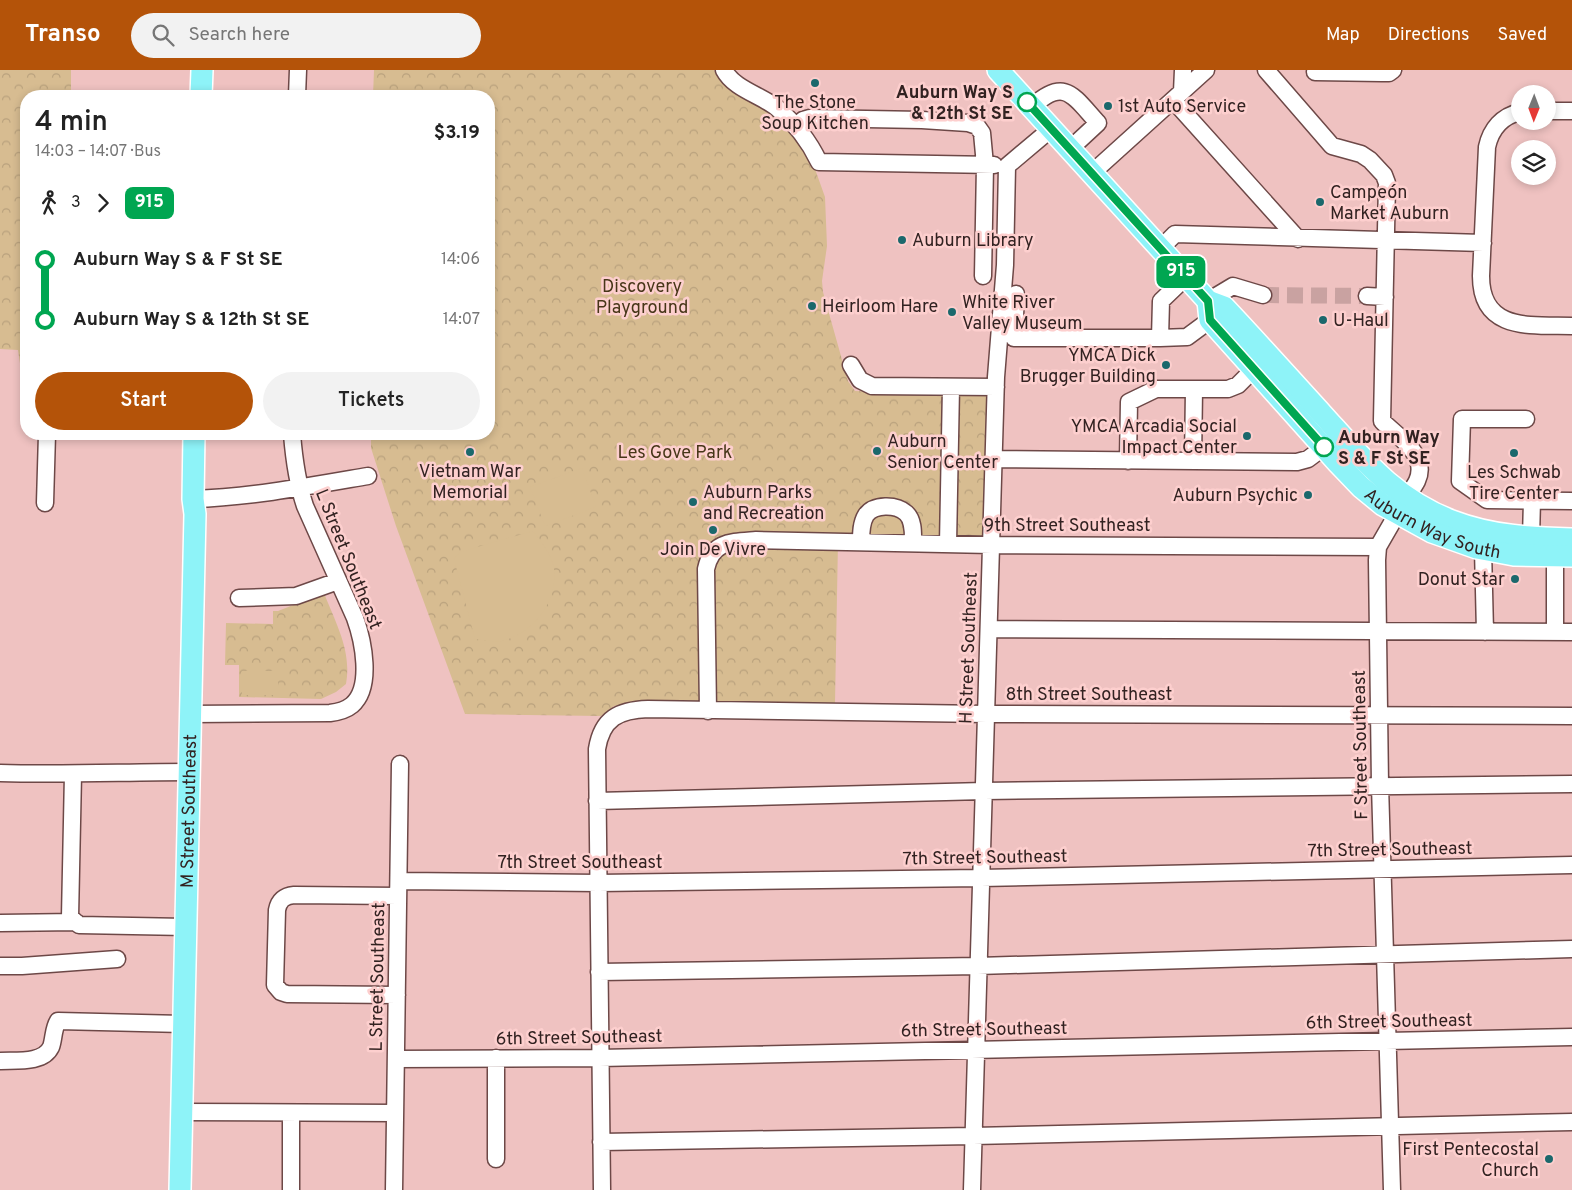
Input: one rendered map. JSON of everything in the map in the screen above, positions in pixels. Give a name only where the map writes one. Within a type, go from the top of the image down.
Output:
[{"type":"main road","points":[[201,90],[202,70]]},
{"type":"main road","name":"Auburn Way South","points":[[1003,72],[1032,107],[1186,277],[1254,369],[1361,487],[1383,505],[1401,506],[1433,513],[1462,525],[1512,537],[1572,539]]},
{"type":"main road","name":"Auburn Way South","points":[[1209,310],[1224,307],[1376,472],[1401,506],[1432,532],[1462,544],[1514,555],[1563,556]]},
{"type":"main road","name":"M Street Southeast","points":[[180,1190],[195,514],[193,498],[194,440]]},
{"type":"street","points":[[298,70],[298,90]]},
{"type":"street","points":[[724,70],[735,82],[776,107],[796,126],[819,162],[1007,166],[1051,128]]},
{"type":"street","points":[[1178,96],[1183,70]]},
{"type":"street","points":[[1092,173],[1206,70]]},
{"type":"street","points":[[1266,70],[1332,146],[1360,154],[1370,160],[1384,176],[1387,183],[1385,297],[1367,296]]},
{"type":"street","points":[[1315,72],[1388,73],[1393,70]]},
{"type":"street","points":[[1032,107],[1051,92],[1065,92],[1073,95],[1098,123],[1070,149]]},
{"type":"street","points":[[1178,96],[1298,239]]},
{"type":"street","points":[[1556,111],[1572,111]]},
{"type":"street","points":[[1511,115],[1496,126],[1487,147],[1481,286],[1485,300],[1495,313],[1506,320],[1518,324],[1572,326]]},
{"type":"street","points":[[796,126],[803,120],[810,118],[922,120],[973,124],[977,126],[982,133],[985,165],[983,276]]},
{"type":"street","name":"H Street Southeast","points":[[972,1190],[996,387],[1005,265],[1007,166]]},
{"type":"street","points":[[1160,249],[1175,234],[1385,242],[1483,243]]},
{"type":"street","points":[[1160,338],[1161,301],[1186,277]]},
{"type":"street","points":[[1016,294],[1014,338],[1160,338],[1187,336],[1233,286],[1263,296]]},
{"type":"street","name":"F Street Southeast","points":[[1385,297],[1382,422],[1410,447],[1417,457],[1420,471],[1417,480],[1378,547],[1377,560],[1384,954],[1392,1190]]},
{"type":"street","points":[[851,365],[860,380],[870,385],[996,387]]},
{"type":"street","points":[[1128,460],[1129,402],[1156,389],[1228,389],[1238,385],[1254,369]]},
{"type":"street","points":[[948,544],[951,387]]},
{"type":"street","points":[[1193,461],[1194,389]]},
{"type":"street","points":[[1526,419],[1462,419],[1460,481],[1487,500],[1572,501]]},
{"type":"street","points":[[45,503],[47,440]]},
{"type":"street","name":"L Street Southeast","points":[[190,714],[330,713],[349,707],[358,698],[361,690],[364,677],[361,642],[355,618],[305,506],[299,488],[292,440]]},
{"type":"street","points":[[994,459],[1301,462],[1308,460],[1324,447]]},
{"type":"street","points":[[193,498],[226,498],[368,476]]},
{"type":"street","points":[[1531,538],[1532,500]]},
{"type":"street","points":[[861,542],[865,516],[870,511],[884,507],[893,507],[906,513],[912,524],[913,543]]},
{"type":"street","name":"9th Street Southeast","points":[[708,711],[706,569],[713,551],[727,543],[756,540],[948,544],[1378,547]]},
{"type":"street","points":[[1483,549],[1484,632]]},
{"type":"street","points":[[1555,632],[1563,556]]},
{"type":"street","points":[[239,598],[296,596],[338,581]]},
{"type":"street","points":[[989,629],[1572,632]]},
{"type":"street","name":"8th Street Southeast","points":[[597,801],[597,749],[601,732],[617,715],[633,709],[986,714],[1572,716]]},
{"type":"street","name":"L Street Southeast","points":[[394,1190],[400,764]]},
{"type":"street","points":[[0,773],[189,772]]},
{"type":"street","points":[[73,774],[70,917],[79,925],[186,927]]},
{"type":"street","points":[[602,1190],[597,801],[984,791],[1572,784]]},
{"type":"street","name":"7th Street Southeast","points":[[397,995],[287,994],[277,990],[274,974],[279,902],[284,898],[294,895],[399,888],[1572,865]]},
{"type":"street","points":[[0,923],[76,922]]},
{"type":"street","points":[[599,972],[978,966],[1572,949]]},
{"type":"street","points":[[0,966],[116,959]]},
{"type":"street","points":[[0,1061],[35,1059],[45,1054],[50,1047],[55,1025],[58,1021],[183,1024]]},
{"type":"street","name":"6th Street Southeast","points":[[396,1059],[600,1058],[1572,1037]]},
{"type":"street","points":[[496,1058],[496,1158]]},
{"type":"street","points":[[181,1112],[395,1114]]},
{"type":"street","points":[[291,1113],[291,1190]]},
{"type":"street","points":[[601,1142],[973,1136],[1572,1122]]},
{"type":"green space","points":[[0,70],[71,70],[71,90],[20,90],[20,364],[18,350],[0,349]]},
{"type":"green space","name":"Les Gove Park","points":[[374,70],[714,70],[723,83],[732,91],[748,95],[791,129],[815,169],[825,197],[827,246],[822,281],[823,292],[848,381],[855,391],[996,395],[991,545],[838,542],[835,703],[631,703],[614,706],[601,716],[465,714],[396,526],[371,448],[371,440],[495,440],[495,90],[373,90]]},
{"type":"green space","points":[[495,341],[501,375],[501,406],[495,406]]},
{"type":"green space","points":[[582,468],[596,507],[545,526],[530,487]]},
{"type":"green space","points":[[533,531],[553,563],[554,580],[548,603],[534,623],[514,637],[502,641],[475,639],[454,559],[460,552]]},
{"type":"green space","points":[[324,593],[345,649],[347,660],[346,684],[336,692],[321,699],[239,697],[239,665],[225,665],[226,623],[273,624],[273,611],[278,611]]},
{"type":"green space","points":[[242,671],[278,671],[278,695],[242,695]]},
{"type":"tunnel","points":[[1263,295],[1367,296]]},
{"type":"bus line","name":"915","points":[[1027,102],[1208,301],[1210,320],[1324,447]]},
{"type":"place","name":"The Stone Soup Kitchen","points":[[815,83]]},
{"type":"place","name":"Auburn Way S & 12th St SE","points":[[1027,102]]},
{"type":"place","name":"1st Auto Service","points":[[1108,106]]},
{"type":"place","name":"Campeón Market Auburn","points":[[1320,202]]},
{"type":"place","name":"Auburn Library","points":[[902,240]]},
{"type":"place","name":"Heirloom Hare","points":[[812,306]]},
{"type":"place","name":"White River Valley Museum","points":[[952,312]]},
{"type":"place","name":"U-Haul","points":[[1323,320]]},
{"type":"place","name":"YMCA Dick Brugger Building","points":[[1166,365]]},
{"type":"place","name":"YMCA Arcadia Social Impact Center","points":[[1247,436]]},
{"type":"place","name":"Auburn Way S & F St SE","points":[[1324,447]]},
{"type":"place","name":"Auburn Senior Center","points":[[877,451]]},
{"type":"place","name":"Vietnam War Memorial","points":[[470,452]]},
{"type":"place","name":"Les Schwab Tire Center","points":[[1514,453]]},
{"type":"place","name":"Auburn Psychic","points":[[1308,495]]},
{"type":"place","name":"Auburn Parks and Recreation","points":[[693,502]]},
{"type":"place","name":"Join De Vivre","points":[[713,530]]},
{"type":"place","name":"Donut Star","points":[[1515,579]]},
{"type":"place","name":"First Pentecostal Church","points":[[1549,1159]]},
{"type":"park label","name":"Discovery Playground","points":[[642,296]]}]
